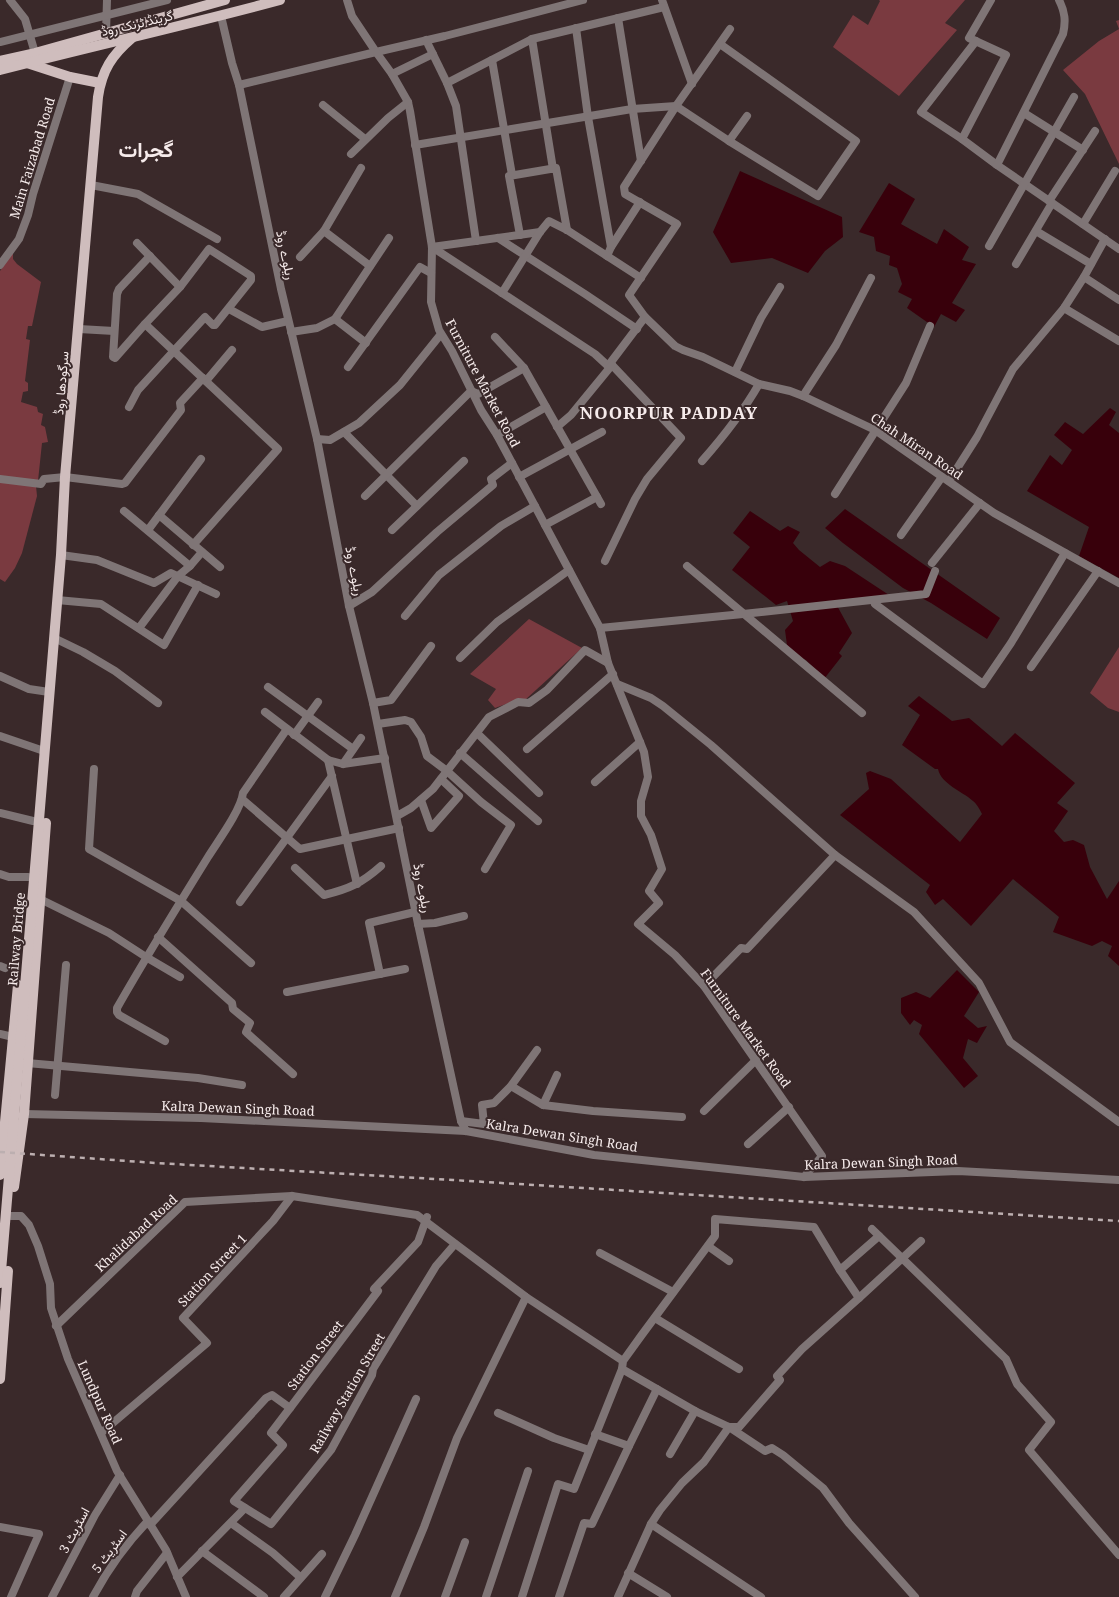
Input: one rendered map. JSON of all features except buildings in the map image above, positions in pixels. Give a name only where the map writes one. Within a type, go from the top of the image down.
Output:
[{"type":"main road","name":"گرینڈ ٹرنک روڈ","points":[[0,70],[84,48],[221,16],[280,0]]},
{"type":"main road","name":"گرینڈ ٹرنک روڈ","points":[[0,61],[35,53],[220,1]]},
{"type":"main road","points":[[220,1],[221,16]]},
{"type":"main road","name":"سرگودھا روڈ","points":[[43,746],[54,638],[61,555],[65,477],[100,83],[107,65],[120,48],[132,38]]},
{"type":"main road","points":[[27,63],[70,77],[100,83]]},
{"type":"main road","points":[[0,1176],[2,1133],[13,1037],[38,763],[43,746],[49,751],[50,763],[24,1114],[11,1216],[0,1379]]},
{"type":"main road","name":"Railway Bridge","points":[[0,1283],[43,746]]},
{"type":"street","points":[[10,0],[25,20],[35,53]]},
{"type":"street","points":[[106,33],[107,0]]},
{"type":"street","points":[[0,42],[167,0]]},
{"type":"street","name":"Furniture Market Road","points":[[347,0],[352,16],[392,74],[408,102],[432,248],[431,302],[441,334],[452,351],[481,410],[497,435],[600,628],[608,663],[644,752],[648,777],[641,801],[641,816],[652,835],[662,869],[649,892],[659,903],[638,924],[675,955],[704,986],[822,1156],[804,1177]]},
{"type":"street","points":[[239,85],[583,0]]},
{"type":"street","points":[[962,139],[1006,55],[969,38],[991,0]]},
{"type":"street","points":[[997,165],[1063,34],[1066,23],[1065,15],[1059,0]]},
{"type":"street","points":[[447,83],[532,39],[618,18],[663,4],[692,84]]},
{"type":"street","name":"ریلوے روڈ","points":[[221,16],[232,63],[239,85],[288,321],[317,439],[349,606],[378,724],[415,912],[461,1120],[466,1131]]},
{"type":"street","points":[[618,18],[641,161]]},
{"type":"street","points":[[576,28],[588,117],[611,247]]},
{"type":"street","points":[[502,293],[540,232],[549,221],[566,230],[642,278],[677,224],[625,194],[624,188],[676,106],[730,29]]},
{"type":"street","points":[[532,39],[553,169]]},
{"type":"street","points":[[426,40],[447,83],[456,106],[476,241]]},
{"type":"street","points":[[976,41],[921,112],[1119,249]]},
{"type":"street","points":[[415,145],[632,109],[676,106],[818,196],[856,141],[720,44]]},
{"type":"street","points":[[392,74],[433,54]]},
{"type":"street","points":[[492,60],[512,175],[509,177],[520,235]]},
{"type":"street","name":"Main Faizabad Road","points":[[0,265],[19,239],[28,215],[33,194],[70,77]]},
{"type":"street","points":[[989,246],[1074,98]]},
{"type":"street","points":[[351,154],[388,118],[408,102]]},
{"type":"street","points":[[323,105],[365,139]]},
{"type":"street","points":[[1024,113],[1083,150]]},
{"type":"street","points":[[729,141],[747,116]]},
{"type":"street","points":[[1016,264],[1036,231],[1050,202],[1096,131]]},
{"type":"street","points":[[300,257],[324,231],[361,168]]},
{"type":"street","points":[[512,175],[556,168],[558,170],[566,230]]},
{"type":"street","points":[[1083,224],[1115,171]]},
{"type":"street","points":[[91,184],[138,194],[217,239]]},
{"type":"street","points":[[607,256],[611,247],[640,202]]},
{"type":"street","points":[[324,231],[370,266]]},
{"type":"street","points":[[1036,231],[1091,264]]},
{"type":"street","points":[[432,248],[540,232]]},
{"type":"street","points":[[291,332],[317,328],[335,319],[389,238]]},
{"type":"street","points":[[498,238],[637,329]]},
{"type":"street","points":[[901,535],[977,436],[1013,369],[1064,308],[1084,277],[1105,239]]},
{"type":"street","points":[[137,242],[180,288]]},
{"type":"street","points":[[432,248],[610,365],[681,438],[647,480],[635,499],[605,561]]},
{"type":"street","points":[[128,407],[138,390],[205,316],[214,326],[251,280],[251,276],[209,249],[180,288],[115,358],[113,357],[114,331],[118,292],[150,256]]},
{"type":"street","points":[[348,367],[420,267],[432,273]]},
{"type":"street","points":[[1084,277],[1119,300]]},
{"type":"street","name":"Chah Miran Road","points":[[642,278],[629,295],[645,318],[675,346],[759,384],[790,391],[803,396],[875,430],[1007,521],[1119,583]]},
{"type":"street","points":[[803,396],[836,345],[871,278]]},
{"type":"street","points":[[735,372],[761,318],[780,287]]},
{"type":"street","points":[[1064,308],[1119,341]]},
{"type":"street","points":[[229,309],[262,327],[288,321]]},
{"type":"street","points":[[557,427],[571,415],[645,318]]},
{"type":"street","points":[[335,319],[366,342]]},
{"type":"street","points":[[145,324],[278,448],[193,545]]},
{"type":"street","points":[[835,494],[906,383],[930,326]]},
{"type":"street","points":[[79,329],[114,331]]},
{"type":"street","points":[[317,439],[330,440],[359,423],[400,385],[441,334]]},
{"type":"street","points":[[495,337],[524,368],[599,501],[545,525]]},
{"type":"street","points":[[0,478],[41,484],[44,479],[65,477],[122,484],[125,483],[180,410],[180,403],[232,350]]},
{"type":"street","points":[[365,496],[471,391],[478,394],[524,368]]},
{"type":"street","points":[[702,461],[728,431],[759,384]]},
{"type":"street","points":[[497,435],[546,407]]},
{"type":"street","points":[[344,432],[417,506]]},
{"type":"street","points":[[519,477],[602,432]]},
{"type":"street","points":[[148,530],[201,459]]},
{"type":"street","points":[[392,530],[464,461]]},
{"type":"street","points":[[349,606],[372,592],[388,578],[437,532],[493,484],[491,479],[512,463]]},
{"type":"street","points":[[600,628],[926,594],[934,567],[980,503]]},
{"type":"street","points":[[405,616],[439,574],[501,526],[535,506]]},
{"type":"street","points":[[124,511],[190,566]]},
{"type":"street","points":[[159,515],[220,567]]},
{"type":"street","points":[[139,628],[178,576],[190,566],[202,552]]},
{"type":"street","points":[[875,604],[983,684],[1011,643],[1065,553]]},
{"type":"street","points":[[61,555],[97,560],[154,584],[171,573],[216,594]]},
{"type":"street","points":[[687,566],[862,713]]},
{"type":"street","points":[[460,658],[497,622],[569,570]]},
{"type":"street","points":[[1031,667],[1098,571]]},
{"type":"street","points":[[57,600],[101,604],[164,645],[198,585]]},
{"type":"street","points":[[54,638],[83,652],[115,671],[158,702]]},
{"type":"street","points":[[373,703],[391,700],[431,646]]},
{"type":"street","points":[[397,816],[411,808],[433,789],[489,717],[518,702],[529,703],[547,690],[585,650],[608,663]]},
{"type":"street","points":[[527,749],[613,674]]},
{"type":"street","points":[[0,676],[29,689],[49,692]]},
{"type":"street","points":[[617,684],[651,698],[663,706],[711,745],[835,855],[914,912],[979,983],[1010,1042],[1119,1122]]},
{"type":"street","points":[[268,687],[353,749]]},
{"type":"street","points":[[294,735],[318,702]]},
{"type":"street","points":[[265,712],[328,760],[343,764],[384,758]]},
{"type":"street","points":[[378,724],[405,720],[411,722],[421,737],[427,756],[447,771],[481,802],[511,825],[485,869]]},
{"type":"street","points":[[165,1041],[119,1015],[117,1008],[242,799],[243,793],[287,729]]},
{"type":"street","points":[[477,733],[539,793]]},
{"type":"street","points":[[0,736],[43,746]]},
{"type":"street","points":[[343,764],[361,738]]},
{"type":"street","points":[[595,782],[640,742]]},
{"type":"street","points":[[460,753],[538,821]]},
{"type":"street","points":[[328,760],[357,884]]},
{"type":"street","points":[[94,769],[89,849],[181,901],[251,963]]},
{"type":"street","points":[[240,902],[332,776]]},
{"type":"street","points":[[421,800],[431,828],[459,796],[441,778]]},
{"type":"street","points":[[242,799],[300,849],[346,838],[399,828]]},
{"type":"street","points":[[0,813],[33,821]]},
{"type":"street","points":[[704,986],[741,948],[747,949],[835,855]]},
{"type":"street","points":[[295,868],[324,895],[340,891],[367,879],[381,866]]},
{"type":"street","points":[[0,874],[9,877],[28,877]]},
{"type":"street","points":[[40,899],[109,933],[146,958],[180,976]]},
{"type":"street","points":[[380,974],[369,922],[415,912]]},
{"type":"street","points":[[418,924],[435,923],[464,916]]},
{"type":"street","points":[[158,938],[232,1003],[233,1009],[250,1023],[246,1032],[293,1074]]},
{"type":"street","points":[[55,1095],[66,965]]},
{"type":"street","points":[[288,992],[405,969]]},
{"type":"street","points":[[0,1034],[13,1037]]},
{"type":"street","points":[[461,1120],[484,1124],[482,1106],[494,1103],[511,1086],[537,1050]]},
{"type":"street","points":[[704,1111],[756,1060]]},
{"type":"street","points":[[27,1063],[198,1078],[242,1085]]},
{"type":"street","points":[[543,1105],[557,1075]]},
{"type":"street","points":[[511,1086],[543,1105],[593,1111],[682,1117]]},
{"type":"street","points":[[748,1144],[789,1107]]},
{"type":"street","name":"Kalra Dewan Singh Road","points":[[24,1114],[209,1118],[466,1131],[594,1155],[804,1177],[958,1171],[1119,1180]]},
{"type":"street","name":"Khalidabad Road","points":[[56,1326],[184,1202],[292,1196],[416,1215],[427,1220]]},
{"type":"street","name":"Station Street 1","points":[[101,1433],[207,1343],[183,1318],[274,1221],[292,1196]]},
{"type":"street","name":"Lundpur Road","points":[[11,1216],[21,1216],[29,1225],[38,1246],[50,1284],[51,1308],[68,1359],[120,1475],[167,1553],[186,1597]]},
{"type":"street","points":[[522,1597],[558,1484],[574,1489],[622,1365],[673,1292],[715,1236],[715,1218],[814,1227],[859,1298]]},
{"type":"street","points":[[427,1220],[455,1244],[526,1297],[657,1390],[729,1428],[765,1451],[772,1448],[783,1455],[823,1488],[849,1523],[915,1597]]},
{"type":"street","name":"Station Street","points":[[149,1523],[266,1398],[272,1395],[290,1408],[378,1291],[374,1289],[418,1242],[427,1220]]},
{"type":"street","points":[[872,1229],[1006,1359],[1017,1384],[1051,1422],[1029,1450],[1119,1555]]},
{"type":"street","points":[[840,1270],[879,1236]]},
{"type":"street","points":[[618,1597],[651,1524],[668,1499],[704,1462],[729,1428],[739,1427],[780,1380],[777,1376],[802,1349],[921,1241]]},
{"type":"street","name":"Railway Station Street","points":[[245,1508],[271,1524],[283,1511],[331,1450],[372,1375],[373,1369],[436,1266],[455,1244]]},
{"type":"street","points":[[708,1246],[729,1261]]},
{"type":"street","points":[[600,1253],[673,1292]]},
{"type":"street","points":[[395,1597],[424,1527],[457,1438],[526,1297]]},
{"type":"street","points":[[655,1318],[739,1369]]},
{"type":"street","points":[[559,1597],[584,1523],[592,1524],[657,1390]]},
{"type":"street","points":[[325,1597],[355,1535],[416,1399]]},
{"type":"street","points":[[177,1577],[245,1508],[234,1501],[283,1445],[271,1433],[290,1408]]},
{"type":"street","points":[[670,1454],[695,1411]]},
{"type":"street","points":[[498,1413],[554,1438],[589,1450]]},
{"type":"street","points":[[595,1434],[629,1446]]},
{"type":"street","points":[[486,1597],[528,1471]]},
{"type":"street","name":"اسٹریٹ 3","points":[[52,1597],[95,1515],[120,1475]]},
{"type":"street","name":"اسٹریٹ 5","points":[[93,1597],[104,1576],[132,1538],[149,1523]]},
{"type":"street","points":[[231,1523],[273,1553],[300,1577]]},
{"type":"street","points":[[651,1524],[761,1597]]},
{"type":"street","points":[[0,1527],[39,1534],[11,1597]]},
{"type":"street","points":[[445,1597],[465,1542]]},
{"type":"street","points":[[202,1551],[264,1597]]},
{"type":"street","points":[[135,1597],[137,1591],[167,1553]]},
{"type":"street","points":[[284,1597],[300,1577],[322,1554]]},
{"type":"street","points":[[628,1573],[668,1597]]},
{"type":"shaded area","points":[[879,0],[965,0],[945,23],[957,30],[899,96],[833,47],[853,15],[868,25],[880,1]]},
{"type":"shaded area","points":[[1119,20],[1119,29],[1116,21]]},
{"type":"shaded area","points":[[1119,29],[1119,164],[1085,94],[1063,70],[1099,41]]},
{"type":"shaded area","points":[[740,171],[842,217],[843,237],[825,251],[808,273],[772,258],[731,263],[713,232]]},
{"type":"shaded area","points":[[889,183],[915,199],[901,224],[937,244],[944,229],[969,247],[962,260],[976,264],[952,303],[965,310],[956,322],[941,314],[934,327],[907,308],[912,299],[898,292],[902,284],[897,268],[889,265],[890,256],[876,251],[874,237],[859,232]]},
{"type":"shaded area","points":[[13,252],[13,259],[17,264],[41,282],[32,326],[28,326],[26,339],[30,340],[25,381],[28,383],[28,391],[23,392],[21,402],[37,407],[38,412],[43,414],[41,425],[45,427],[48,442],[42,443],[38,481],[0,477],[0,271]]},
{"type":"shaded area","points":[[1110,408],[1116,412],[1109,425],[1119,433],[1119,578],[1079,556],[1089,527],[1027,491],[1050,455],[1062,465],[1072,450],[1054,435],[1065,422],[1083,434]]},
{"type":"shaded area","points":[[0,481],[36,486],[37,496],[22,553],[15,568],[5,582],[0,579]]},
{"type":"shaded area","points":[[845,509],[1000,618],[987,639],[931,603],[903,588],[825,528]]},
{"type":"shaded area","points":[[750,511],[780,531],[788,526],[800,532],[793,543],[799,550],[820,567],[830,561],[845,566],[889,595],[835,602],[852,633],[839,653],[842,656],[824,679],[806,660],[798,657],[787,645],[785,630],[793,621],[787,601],[776,605],[732,570],[750,547],[733,533]]},
{"type":"shaded area","points":[[529,619],[582,648],[525,700],[509,703],[495,708],[488,700],[496,689],[470,674]]},
{"type":"shaded area","points":[[1119,647],[1119,712],[1108,708],[1090,693]]},
{"type":"shaded area","points":[[919,696],[952,721],[969,718],[1002,746],[1015,733],[1075,783],[1057,803],[1068,811],[1054,831],[1064,842],[1073,840],[1084,845],[1090,867],[1107,899],[1119,881],[1119,966],[1108,956],[1112,946],[1102,941],[1092,946],[1053,932],[1059,917],[1013,879],[971,926],[943,899],[935,905],[926,892],[930,885],[840,815],[869,789],[866,773],[870,771],[891,779],[960,842],[982,814],[974,802],[943,779],[938,769],[935,769],[902,745],[920,715],[908,706]]},
{"type":"shaded area","points":[[957,970],[979,992],[964,1016],[978,1028],[987,1026],[977,1043],[968,1039],[963,1058],[978,1076],[964,1088],[919,1034],[922,1025],[914,1020],[910,1025],[901,1013],[901,998],[916,992],[930,998]]},
{"type":"railway","points":[[0,1152],[156,1163],[1119,1221]]},
{"type":"district","name":"گجرات","points":[[146,149]]},
{"type":"district","name":"NOORPUR PADDAY","points":[[669,412]]}]
